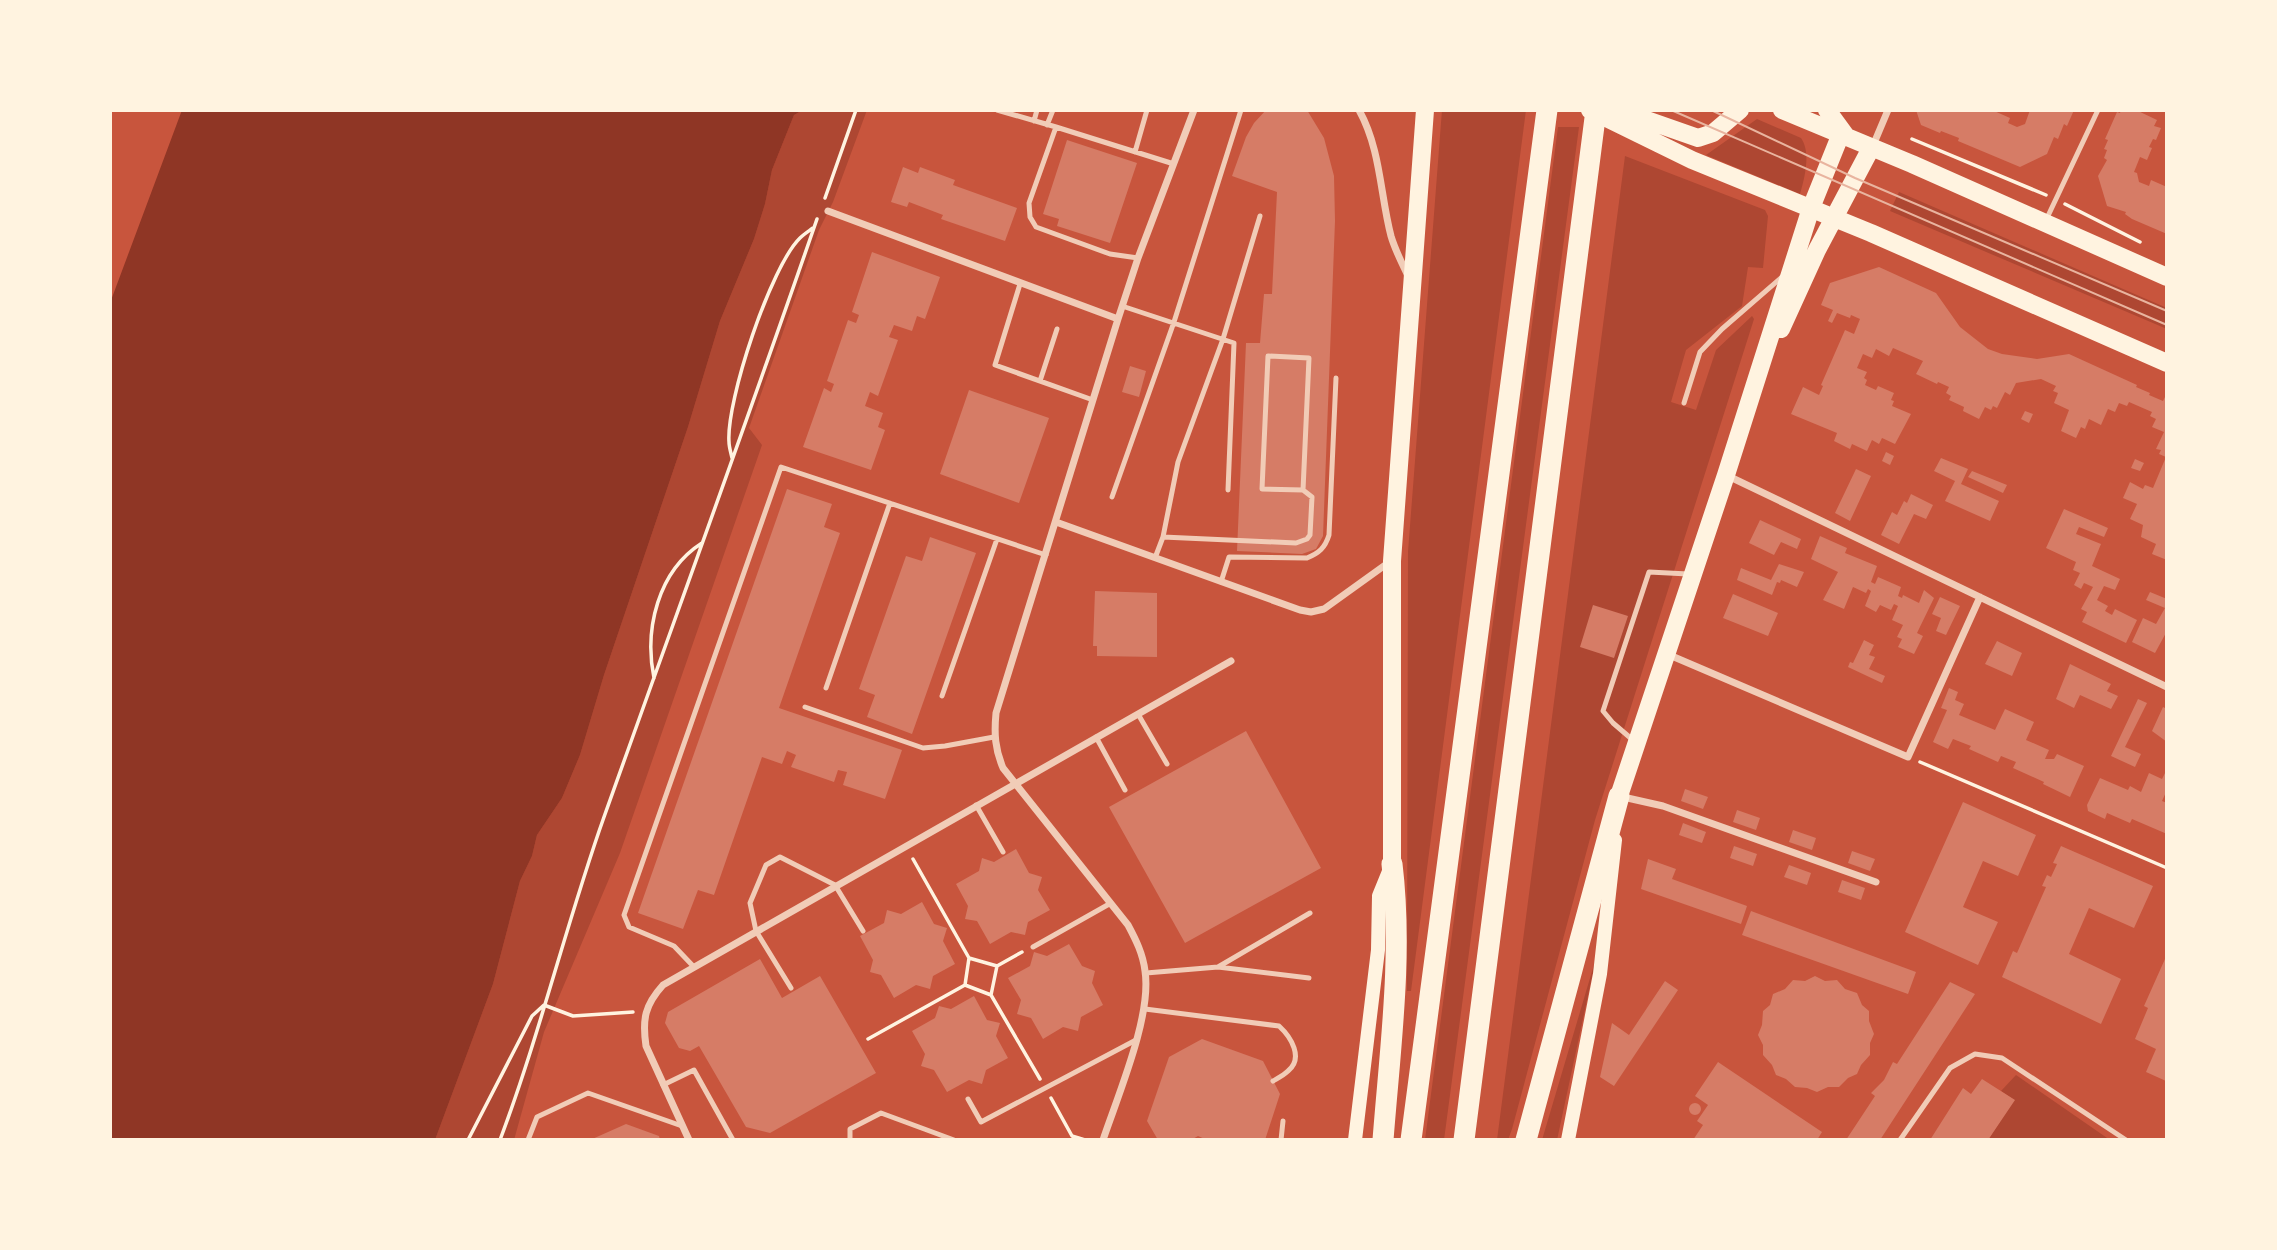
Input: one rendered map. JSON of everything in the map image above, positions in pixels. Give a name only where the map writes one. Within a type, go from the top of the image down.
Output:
[{"type":"highway","points":[[1464,1140],[1582,210],[1598,182],[1596,110]]},
{"type":"highway","points":[[1596,153],[1609,110]]},
{"type":"highway","points":[[1411,1140],[1546,117]]},
{"type":"highway","points":[[1526,1140],[1619,796]]},
{"type":"highway","points":[[1383,1140],[1396,969],[1396,895],[1392,864]]},
{"type":"main road","points":[[1590,110],[1692,160],[1835,218],[2167,363]]},
{"type":"main road","points":[[1618,110],[1698,138],[1713,133],[1740,110]]},
{"type":"main road","points":[[1782,110],[2167,277]]},
{"type":"main road","points":[[1827,110],[1846,138]]},
{"type":"main road","points":[[1355,1140],[1378,950],[1379,896],[1392,864],[1392,561],[1424,112]]},
{"type":"main road","points":[[1569,1140],[1600,974],[1619,796],[1811,208],[1846,138]]},
{"type":"main road","points":[[1750,399],[1817,250],[1871,148]]},
{"type":"street","points":[[1103,1140],[1145,1009],[1146,973],[1140,947],[1128,925],[1003,768],[996,752],[994,737],[996,713],[1122,306],[1194,110]]},
{"type":"street","points":[[1359,110],[1373,142],[1394,245],[1412,284]]},
{"type":"street","points":[[1871,148],[1888,110]]},
{"type":"street","points":[[825,210],[1118,319]]},
{"type":"street","points":[[1726,475],[2167,687]]},
{"type":"street","points":[[1056,522],[1311,612],[1324,609],[1392,561]]},
{"type":"street","points":[[1666,654],[1908,757],[1980,597]]},
{"type":"street","points":[[688,1140],[646,1046],[643,1030],[645,1013],[651,999],[663,985],[1231,661]]},
{"type":"street","points":[[1619,796],[1663,806],[1876,882]]},
{"type":"lane","points":[[997,110],[1174,164]]},
{"type":"lane","points":[[1034,121],[1037,110]]},
{"type":"lane","points":[[1046,125],[1053,110]]},
{"type":"lane","points":[[1135,152],[1147,110]]},
{"type":"lane","points":[[1112,497],[1174,322],[1241,110]]},
{"type":"lane","points":[[2044,225],[2098,110]]},
{"type":"lane","points":[[1056,127],[1028,203],[1030,217],[1036,227],[1110,254],[1138,258]]},
{"type":"lane","points":[[1155,558],[1163,537],[1178,463],[1223,339],[1260,216]]},
{"type":"lane","points":[[1684,403],[1700,352],[1722,329],[1790,271]]},
{"type":"lane","points":[[1020,284],[995,365],[1093,400]]},
{"type":"lane","points":[[1122,306],[1234,343],[1228,490]]},
{"type":"lane","points":[[1040,381],[1057,329]]},
{"type":"lane","points":[[1163,537],[1302,541],[1310,535],[1312,497],[1303,490],[1262,489],[1268,356],[1309,358],[1303,490]]},
{"type":"lane","points":[[1221,582],[1229,557],[1307,558],[1315,555],[1326,543],[1329,535],[1336,378]]},
{"type":"lane","points":[[694,967],[674,946],[629,927],[624,915],[781,467],[1046,555]]},
{"type":"lane","points":[[827,688],[890,503]]},
{"type":"lane","points":[[942,696],[997,539]]},
{"type":"lane","points":[[1636,743],[1613,723],[1604,711],[1649,572],[1693,574]]},
{"type":"lane","points":[[804,707],[923,748],[945,747],[994,737]]},
{"type":"lane","points":[[1138,713],[1167,764]]},
{"type":"lane","points":[[1096,737],[1125,790]]},
{"type":"lane","points":[[976,805],[1003,852]]},
{"type":"lane","points":[[791,988],[756,931],[750,904],[766,865],[780,857],[835,885],[863,931]]},
{"type":"lane","points":[[1033,947],[1111,903]]},
{"type":"lane","points":[[1218,967],[1310,912]]},
{"type":"lane","points":[[1146,973],[1218,967],[1309,978]]},
{"type":"lane","points":[[1145,1009],[1279,1026],[1292,1040],[1295,1061],[1290,1070],[1273,1080]]},
{"type":"lane","points":[[968,1099],[981,1122],[1136,1040]]},
{"type":"lane","points":[[1900,1140],[1950,1068],[1975,1054],[2001,1058],[2126,1140]]},
{"type":"lane","points":[[663,1085],[694,1070],[733,1140]]},
{"type":"lane","points":[[528,1140],[537,1117],[588,1093],[682,1126]]},
{"type":"lane","points":[[850,1140],[850,1129],[881,1113],[954,1140]]},
{"type":"lane","points":[[1281,1140],[1283,1121]]},
{"type":"path","points":[[825,210],[856,110]]},
{"type":"path","points":[[1912,139],[2056,199],[2142,243]]},
{"type":"path","points":[[500,1140],[528,1062],[603,819],[655,680],[818,217]]},
{"type":"path","points":[[732,460],[728,441],[732,410],[754,330],[768,292],[786,259],[799,239],[815,227]]},
{"type":"path","points":[[655,680],[650,658],[651,636],[664,583],[680,559],[703,542]]},
{"type":"path","points":[[1908,757],[2167,868]]},
{"type":"path","points":[[905,845],[969,958],[965,985]]},
{"type":"path","points":[[969,958],[997,966],[1025,950]]},
{"type":"path","points":[[991,995],[997,966]]},
{"type":"path","points":[[965,985],[991,995],[1072,1136],[1085,1140]]},
{"type":"path","points":[[868,1039],[965,985]]},
{"type":"path","points":[[544,1005],[573,1016],[626,1010],[645,1013]]},
{"type":"path","points":[[468,1140],[532,1016],[544,1005]]},
{"type":"shaded area","points":[[182,110],[803,110],[794,115],[772,170],[754,239],[720,321],[580,755],[562,798],[537,835],[532,856],[520,881],[493,984],[435,1140],[110,1140],[110,303]]},
{"type":"shaded area","points":[[803,110],[867,110],[833,202],[819,230],[749,428],[762,445],[620,853],[544,1032],[514,1140],[435,1140],[493,984],[520,881],[532,856],[537,835],[562,798],[580,755],[720,321],[754,239],[772,170],[794,115]]},
{"type":"shaded area","points":[[1442,110],[1526,110],[1411,991],[1407,991],[1408,552]]},
{"type":"shaded area","points":[[1757,119],[1801,138],[1806,157],[1800,194],[1706,155]]},
{"type":"shaded area","points":[[1558,127],[1579,127],[1444,1140],[1425,1140]]},
{"type":"shaded area","points":[[1625,156],[1765,210],[1768,216],[1763,268],[1748,267],[1742,306],[1686,350],[1671,402],[1696,410],[1716,350],[1752,316],[1754,319],[1595,820],[1512,1129],[1508,1140],[1497,1140]]},
{"type":"shaded area","points":[[1899,192],[2167,308],[2167,329],[1890,211]]},
{"type":"shaded area","points":[[1596,958],[1557,1140],[1542,1140]]},
{"type":"shaded area","points":[[2016,1075],[2110,1140],[1988,1140],[2014,1100],[2001,1091]]},
{"type":"building","points":[[1266,110],[1307,110],[1324,138],[1334,176],[1335,221],[1323,536],[1316,549],[1302,554],[1237,551],[1246,343],[1260,343],[1264,294],[1272,294],[1277,192],[1232,176],[1246,137]]},
{"type":"building","points":[[1916,110],[1992,110],[2010,118],[2008,123],[2017,127],[2025,124],[2030,110],[2074,110],[2058,139],[2054,137],[2047,154],[2020,167],[1958,141],[1959,138],[1921,125]]},
{"type":"building","points":[[2121,110],[2136,110],[2157,120],[2154,126],[2161,128],[2156,140],[2153,139],[2149,147],[2152,148],[2147,160],[2140,157],[2134,172],[2137,173],[2139,182],[2149,186],[2151,180],[2167,187],[2167,234],[2132,219],[2126,212],[2107,206],[2098,176],[2107,160],[2104,158],[2107,150],[2104,149],[2108,140],[2105,139],[2117,112],[2120,113]]},
{"type":"building","points":[[1067,140],[1137,163],[1110,243],[1057,226],[1059,219],[1043,214]]},
{"type":"building","points":[[903,167],[918,173],[920,167],[955,180],[953,185],[1017,208],[1005,241],[941,219],[943,215],[909,202],[907,207],[891,202]]},
{"type":"building","points":[[872,252],[940,277],[925,319],[917,316],[912,331],[894,325],[889,337],[898,340],[878,396],[870,392],[865,406],[883,413],[878,427],[885,430],[871,470],[803,447],[824,388],[831,392],[834,384],[827,381],[848,320],[856,323],[859,315],[852,312]]},
{"type":"building","points":[[1879,267],[1936,293],[1960,327],[1988,349],[2037,359],[2069,354],[2137,385],[2136,387],[2150,393],[2149,395],[2163,401],[2167,398],[2167,560],[2152,554],[2156,544],[2141,537],[2143,525],[2130,519],[2137,504],[2123,498],[2130,482],[2143,489],[2145,485],[2153,488],[2166,457],[2159,454],[2161,450],[2156,449],[2164,432],[2152,427],[2156,419],[2150,416],[2152,412],[2129,402],[2127,406],[2119,403],[2115,412],[2108,409],[2101,425],[2089,419],[2085,429],[2081,427],[2076,438],[2061,431],[2069,410],[2054,403],[2058,393],[2053,391],[2056,386],[2041,379],[2016,383],[2010,395],[2005,392],[1997,408],[1993,406],[1991,410],[1985,407],[1979,419],[1963,411],[1964,407],[1949,400],[1951,396],[1946,393],[1949,387],[1916,374],[1923,361],[1893,348],[1889,356],[1876,349],[1872,358],[1863,354],[1857,368],[1867,372],[1865,385],[1876,390],[1878,386],[1894,393],[1892,406],[1911,414],[1895,444],[1882,438],[1879,444],[1872,440],[1867,451],[1852,444],[1850,449],[1834,441],[1837,433],[1791,414],[1803,387],[1819,395],[1845,330],[1854,334],[1860,319],[1837,313],[1832,323],[1828,321],[1833,310],[1821,305],[1830,283]]},
{"type":"building","points":[[1130,366],[1146,371],[1139,397],[1122,392]]},
{"type":"building","points":[[969,390],[1049,418],[1019,503],[940,474]]},
{"type":"building","points":[[2025,411],[2033,414],[2029,423],[2021,419]]},
{"type":"building","points":[[1886,452],[1894,456],[1890,465],[1882,461]]},
{"type":"building","points":[[1941,458],[1968,469],[1961,484],[1999,501],[1990,521],[1945,501],[1955,481],[1934,471]]},
{"type":"building","points":[[2135,459],[2144,463],[2140,471],[2131,468]]},
{"type":"building","points":[[1856,469],[1871,476],[1850,521],[1835,513]]},
{"type":"building","points":[[1972,471],[2007,485],[2003,493],[1968,477]]},
{"type":"building","points":[[787,489],[832,504],[824,527],[840,533],[779,708],[902,750],[885,799],[843,785],[847,772],[838,770],[834,782],[791,767],[796,755],[787,751],[782,764],[762,757],[714,895],[698,890],[683,929],[638,913]]},
{"type":"building","points":[[1911,494],[1933,505],[1926,519],[1914,514],[1899,544],[1881,535],[1892,512],[1897,515]]},
{"type":"building","points":[[2064,509],[2108,528],[2104,537],[2079,527],[2076,534],[2101,544],[2092,566],[2120,579],[2115,590],[2104,586],[2097,600],[2108,606],[2105,611],[2112,615],[2115,609],[2137,620],[2126,643],[2082,622],[2087,612],[2081,609],[2093,587],[2084,583],[2081,589],[2074,585],[2080,573],[2073,570],[2076,562],[2046,548]]},
{"type":"building","points":[[1760,520],[1801,539],[1797,549],[1781,542],[1774,555],[1749,543]]},
{"type":"building","points":[[1820,536],[1847,548],[1845,553],[1877,566],[1871,582],[1875,584],[1878,577],[1901,587],[1898,596],[1902,598],[1903,595],[1919,603],[1924,590],[1934,598],[1917,633],[1923,636],[1914,654],[1898,647],[1902,639],[1897,637],[1903,625],[1892,620],[1898,606],[1894,604],[1891,610],[1880,605],[1876,612],[1865,606],[1871,591],[1868,589],[1866,593],[1853,587],[1844,609],[1823,600],[1838,572],[1811,559]]},
{"type":"building","points":[[930,537],[976,553],[912,734],[867,717],[875,695],[859,689],[906,556],[922,561]]},
{"type":"building","points":[[1779,564],[1804,572],[1797,587],[1781,580],[1780,583],[1777,582],[1772,595],[1737,580],[1741,568],[1771,580]]},
{"type":"building","points":[[1095,591],[1157,593],[1157,657],[1097,656],[1097,646],[1093,646]]},
{"type":"building","points":[[2150,592],[2167,599],[2167,631],[2155,653],[2132,642],[2143,618],[2156,624],[2165,608],[2146,600]]},
{"type":"building","points":[[1733,594],[1778,613],[1768,636],[1723,618]]},
{"type":"building","points":[[1940,597],[1960,606],[1946,635],[1936,631],[1941,618],[1932,614]]},
{"type":"building","points":[[1593,605],[1628,616],[1614,658],[1580,647]]},
{"type":"building","points":[[1864,640],[1874,645],[1869,655],[1875,657],[1869,669],[1885,676],[1882,683],[1848,667],[1850,662],[1853,663]]},
{"type":"building","points":[[1997,641],[2022,653],[2012,676],[1985,664]]},
{"type":"building","points":[[2070,664],[2111,684],[2107,691],[2118,696],[2111,709],[2080,695],[2074,708],[2056,699]]},
{"type":"building","points":[[1949,688],[1958,692],[1955,700],[1964,704],[1959,715],[1995,730],[2005,709],[2034,722],[2026,740],[2049,750],[2045,759],[2054,759],[2057,754],[2084,766],[2070,797],[2013,768],[2016,762],[2001,756],[1998,762],[1953,739],[1948,749],[1933,742],[1947,710],[1941,708]]},
{"type":"building","points":[[2138,699],[2147,703],[2125,747],[2141,754],[2135,767],[2111,756]]},
{"type":"building","points":[[2163,707],[2167,709],[2167,742],[2152,731]]},
{"type":"building","points":[[1246,731],[1321,868],[1185,943],[1109,807]]},
{"type":"building","points":[[2167,769],[2167,790],[2162,801],[2167,803],[2167,834],[2132,819],[2130,823],[2107,813],[2105,819],[2088,811],[2087,805],[2100,778],[2128,790],[2130,786],[2141,792],[2149,773],[2162,779]]},
{"type":"building","points":[[1685,789],[1708,797],[1703,809],[1681,801]]},
{"type":"building","points":[[1963,802],[2036,835],[2018,876],[1983,861],[1963,907],[1998,922],[1978,965],[1905,932]]},
{"type":"building","points":[[1737,810],[1760,818],[1756,830],[1733,822]]},
{"type":"building","points":[[1683,823],[1706,832],[1702,843],[1679,835]]},
{"type":"building","points":[[1793,830],[1816,838],[1812,850],[1789,842]]},
{"type":"building","points":[[1734,846],[1757,854],[1753,866],[1730,858]]},
{"type":"building","points":[[2061,846],[2153,886],[2134,928],[2089,908],[2069,954],[2121,979],[2101,1024],[2002,977],[2013,951],[2017,953],[2046,887],[2042,886],[2047,875],[2051,877],[2057,864],[2053,863]]},
{"type":"building","points":[[1016,849],[1029,873],[1042,877],[1038,890],[1050,910],[1028,922],[1025,935],[1011,932],[990,944],[977,921],[965,919],[968,906],[956,884],[979,871],[982,858],[994,862]]},
{"type":"building","points":[[1852,851],[1875,859],[1870,871],[1848,863]]},
{"type":"building","points":[[1648,859],[1676,869],[1672,879],[1747,906],[1741,924],[1641,889]]},
{"type":"building","points":[[1789,865],[1811,873],[1807,885],[1784,877]]},
{"type":"building","points":[[1842,880],[1865,888],[1861,900],[1838,892]]},
{"type":"building","points":[[922,902],[934,924],[947,928],[943,941],[955,964],[933,976],[930,989],[916,985],[894,998],[881,975],[870,972],[873,960],[860,936],[884,923],[887,910],[901,914]]},
{"type":"building","points":[[1751,911],[1916,972],[1908,994],[1742,935]]},
{"type":"building","points":[[1069,944],[1082,966],[1095,971],[1092,983],[1103,1005],[1081,1017],[1078,1031],[1063,1027],[1043,1039],[1031,1018],[1017,1014],[1021,1000],[1008,978],[1030,966],[1034,952],[1047,956]]},
{"type":"building","points":[[760,959],[782,998],[820,976],[876,1073],[770,1133],[746,1127],[699,1046],[690,1051],[679,1048],[665,1023],[668,1012]]},
{"type":"building","points":[[2165,959],[2166,1081],[2146,1072],[2156,1049],[2135,1039],[2148,1008],[2144,1006]]},
{"type":"building","points":[[1815,976],[1825,981],[1837,980],[1845,989],[1857,993],[1862,1005],[1869,1011],[1869,1021],[1874,1034],[1870,1043],[1870,1055],[1857,1074],[1839,1087],[1828,1087],[1817,1092],[1795,1087],[1776,1075],[1763,1055],[1763,1045],[1758,1035],[1763,1011],[1770,1005],[1773,994],[1785,989],[1793,980],[1805,981]]},
{"type":"building","points":[[1665,981],[1678,990],[1614,1086],[1600,1077],[1612,1023],[1629,1035]]},
{"type":"building","points":[[1950,982],[1975,994],[1880,1140],[1846,1140],[1875,1096],[1871,1093],[1884,1080],[1893,1062],[1897,1064]]},
{"type":"building","points":[[974,996],[987,1020],[1000,1023],[996,1036],[1008,1058],[986,1070],[982,1084],[969,1080],[947,1092],[934,1070],[921,1066],[925,1054],[912,1031],[935,1018],[939,1006],[951,1009]]},
{"type":"building","points":[[1202,1039],[1263,1061],[1280,1094],[1265,1140],[1207,1140],[1198,1136],[1191,1140],[1158,1140],[1147,1121],[1169,1057]]},
{"type":"building","points":[[1718,1062],[1822,1132],[1817,1140],[1693,1140],[1703,1125],[1697,1121],[1708,1105],[1695,1096]]},
{"type":"building","points":[[1982,1079],[2015,1100],[1988,1140],[1930,1140],[1963,1088],[1971,1094]]},
{"type":"building","points":[[1695,1103],[1701,1109],[1695,1115],[1689,1109]]},
{"type":"building","points":[[626,1124],[659,1136],[660,1140],[590,1140]]},
{"type":"tram line","points":[[1671,110],[2167,325]]},
{"type":"tram line","points":[[1711,110],[1855,178],[2167,311]]}]
